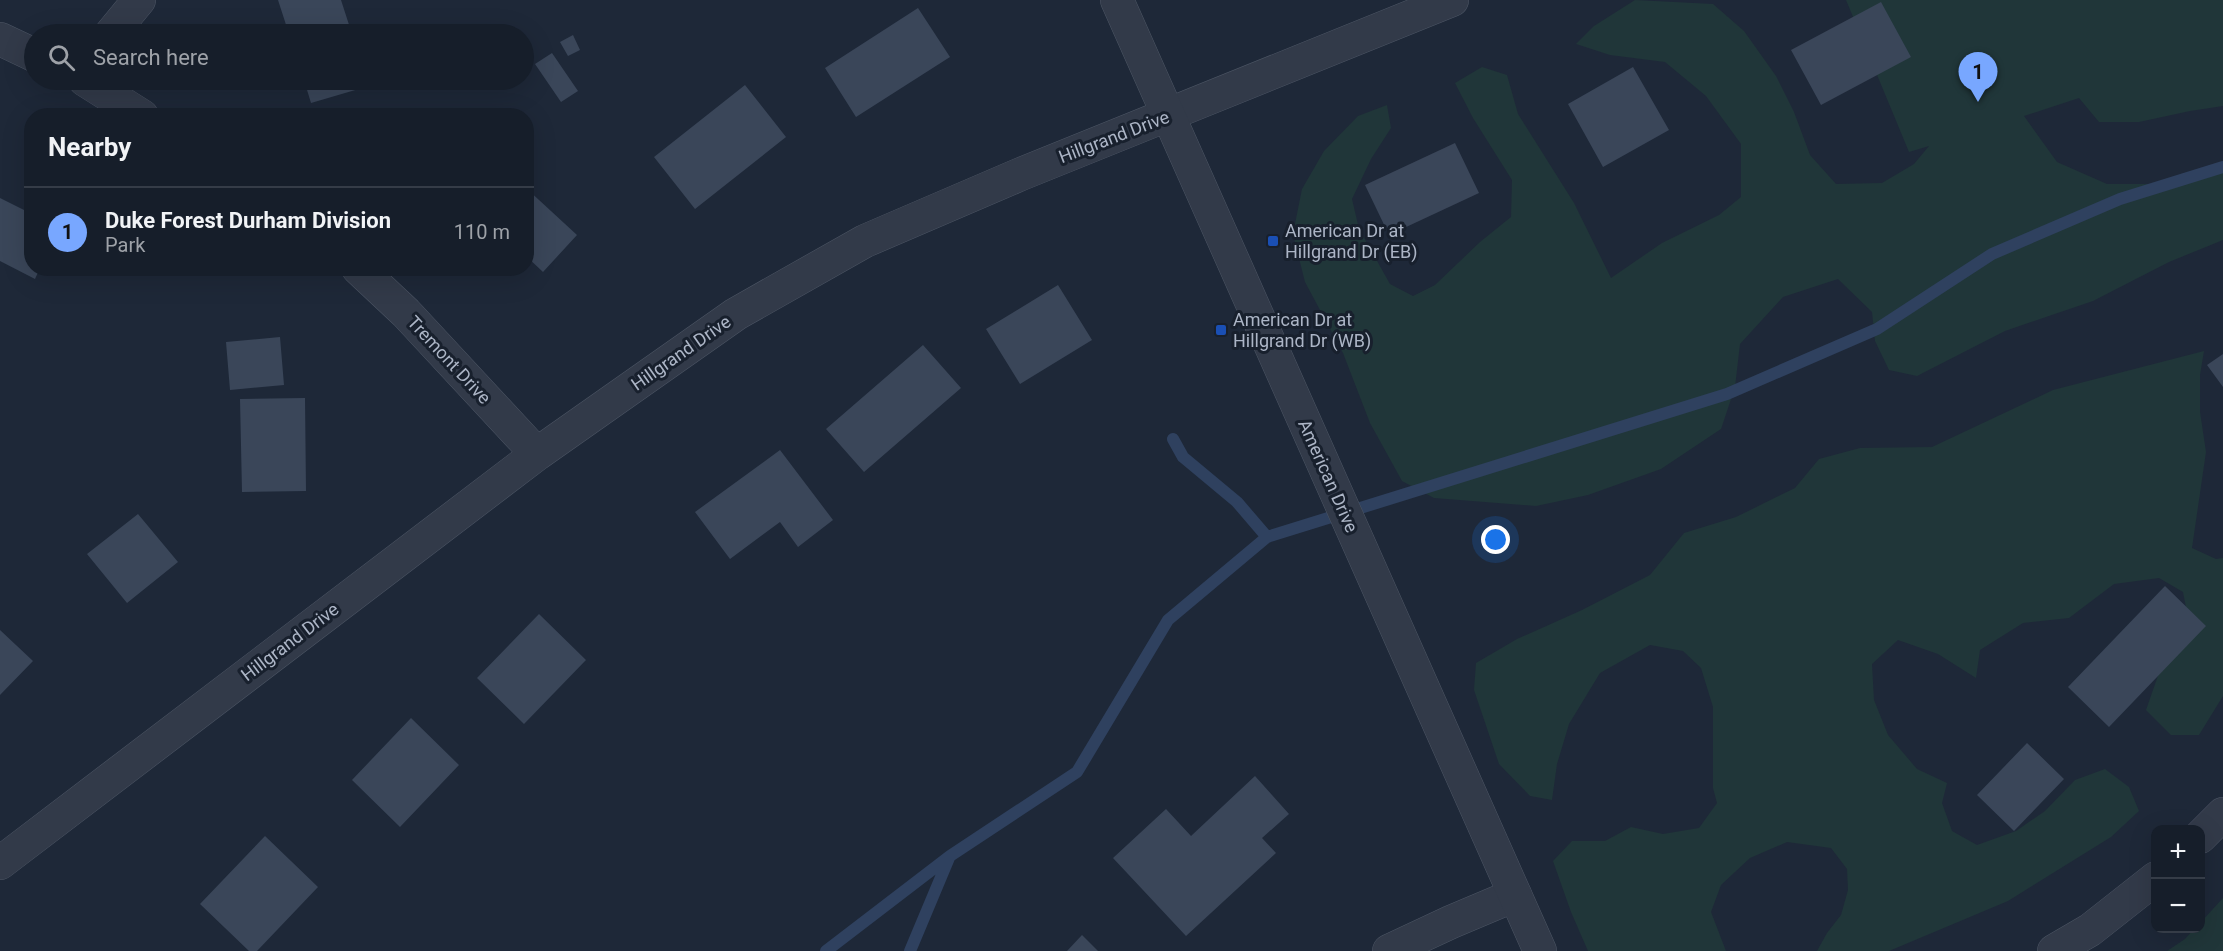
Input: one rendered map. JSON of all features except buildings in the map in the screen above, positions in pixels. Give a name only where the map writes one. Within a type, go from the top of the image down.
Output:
[{"type":"street","points":[[119,24],[139,0]]},
{"type":"street","name":"American Drive","points":[[1118,0],[1167,116],[1540,951]]},
{"type":"street","name":"Hillgrand Drive","points":[[0,863],[537,454],[736,314],[865,241],[1021,174],[1452,0]]},
{"type":"street","points":[[0,39],[24,50]]},
{"type":"street","points":[[101,90],[129,108]]},
{"type":"street","name":"Tremont Drive","points":[[367,276],[406,313],[537,454]]},
{"type":"street","points":[[2205,832],[2223,814]]},
{"type":"street","points":[[2054,951],[2090,930],[2155,879]]},
{"type":"street","points":[[1389,951],[1515,895]]},
{"type":"green space","points":[[1635,0],[1713,4],[1744,31],[1776,76],[1794,112],[1810,155],[1836,184],[1882,183],[1914,164],[1929,146],[1909,152],[1846,0],[2223,0],[2223,106],[2139,122],[2099,122],[2079,98],[2024,116],[2057,162],[2107,184],[2181,184],[2223,163],[2223,240],[2169,262],[2093,301],[2005,331],[1917,376],[1889,370],[1875,341],[1872,312],[1838,279],[1783,297],[1740,344],[1735,387],[1721,429],[1661,469],[1588,495],[1536,506],[1434,498],[1402,481],[1370,423],[1343,353],[1305,282],[1293,234],[1302,189],[1324,151],[1358,116],[1387,105],[1391,128],[1371,159],[1352,199],[1359,229],[1390,284],[1413,296],[1435,285],[1480,242],[1511,217],[1512,180],[1473,118],[1455,83],[1482,67],[1507,75],[1518,114],[1574,203],[1611,278],[1662,243],[1719,215],[1741,197],[1741,144],[1706,96],[1665,62],[1610,55],[1576,44],[1594,26]]},
{"type":"green space","points":[[2204,351],[2200,375],[2200,412],[2206,452],[2192,548],[2216,559],[2223,558],[2223,696],[2199,735],[2171,735],[2146,710],[2160,670],[2188,617],[2183,592],[2159,578],[2114,584],[2069,618],[2023,623],[1980,650],[1976,678],[1938,654],[1898,640],[1872,664],[1874,700],[1888,735],[1917,769],[1947,783],[1942,803],[1952,831],[1977,845],[2016,831],[2045,811],[2075,780],[2105,769],[2129,787],[2139,811],[2111,837],[2008,901],[1889,951],[1817,951],[1841,915],[1848,890],[1847,869],[1831,848],[1787,842],[1750,858],[1721,885],[1711,912],[1726,951],[1588,951],[1553,861],[1572,841],[1605,841],[1631,827],[1663,834],[1699,828],[1717,803],[1713,788],[1713,707],[1701,668],[1683,651],[1650,645],[1600,673],[1569,724],[1557,764],[1552,800],[1530,796],[1499,764],[1474,690],[1476,663],[1517,639],[1582,610],[1650,575],[1684,533],[1736,517],[1795,488],[1819,459],[1860,448],[1932,447],[2053,390]]},
{"type":"green space","points":[[2223,898],[2223,951],[2167,951],[2190,933],[2205,933],[2205,918]]},
{"type":"waterway","points":[[826,951],[950,856],[1077,772],[1168,620],[1267,537],[1727,394],[1877,329],[1992,254],[2120,199],[2223,167]]},
{"type":"waterway","points":[[1173,439],[1183,457],[1237,502],[1267,537]]},
{"type":"waterway","points":[[910,951],[949,858]]},
{"type":"place","name":"Duke Forest Durham Division","points":[[1978,102]]},
{"type":"place","name":"American Dr at Hillgrand Dr (EB)","points":[[1273,241]]},
{"type":"place","name":"American Dr at Hillgrand Dr (WB)","points":[[1221,330]]}]
